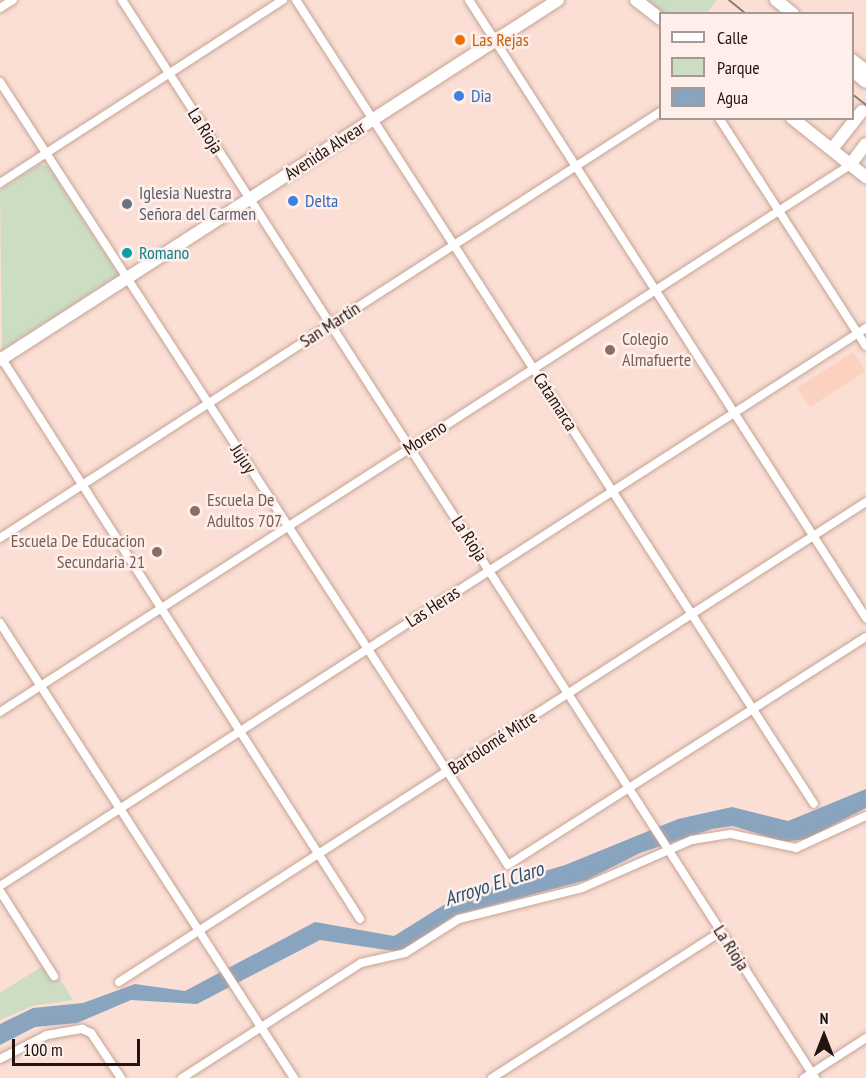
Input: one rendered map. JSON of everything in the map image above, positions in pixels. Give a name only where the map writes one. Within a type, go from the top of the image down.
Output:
[{"type":"street","points":[[0,8],[13,0]]},
{"type":"street","name":"La Rioja","points":[[122,0],[814,1075]]},
{"type":"street","points":[[0,183],[283,0]]},
{"type":"street","name":"Catamarca","points":[[296,0],[814,804]]},
{"type":"street","points":[[469,0],[737,413],[866,618]]},
{"type":"street","name":"Avenida Alvear","points":[[1,358],[558,0]]},
{"type":"street","points":[[636,0],[659,18]]},
{"type":"street","points":[[778,0],[791,12]]},
{"type":"street","points":[[854,62],[866,71]]},
{"type":"street","points":[[854,72],[866,82]]},
{"type":"street","name":"Jujuy","points":[[0,82],[446,773],[508,865],[630,789]]},
{"type":"street","points":[[832,149],[862,111]]},
{"type":"street","name":"San Martín","points":[[0,538],[659,113]]},
{"type":"street","points":[[720,120],[778,210],[862,331],[866,345]]},
{"type":"street","points":[[795,120],[866,177]]},
{"type":"street","points":[[850,165],[866,144]]},
{"type":"street","name":"Moreno","points":[[0,712],[850,165]]},
{"type":"street","name":"Las Heras","points":[[0,886],[862,331]]},
{"type":"street","points":[[1,358],[360,919]]},
{"type":"street","name":"Bartolomé Mitre","points":[[119,982],[319,856],[866,502]]},
{"type":"street","points":[[0,623],[294,1078]]},
{"type":"street","points":[[630,789],[866,637]]},
{"type":"street","points":[[182,1078],[367,960],[396,957],[459,919],[582,888],[692,840],[731,834],[796,848],[866,816]]},
{"type":"street","points":[[0,891],[54,976]]},
{"type":"street","points":[[492,1078],[720,932]]},
{"type":"street","points":[[0,1059],[48,1035],[89,1031],[121,1078]]},
{"type":"street","points":[[804,1078],[814,1075],[866,1038]]},
{"type":"shaded area","points":[[853,352],[866,371],[810,407],[797,388]]},
{"type":"green space","points":[[644,0],[717,0],[708,12],[659,12]]},
{"type":"green space","points":[[40,164],[49,167],[119,275],[2,350],[0,190]]},
{"type":"green space","points":[[49,962],[73,1000],[32,1006],[0,1020],[0,993]]},
{"type":"water","name":"Arroyo El Claro","points":[[866,789],[866,808],[806,839],[784,842],[733,826],[712,829],[640,853],[587,880],[455,915],[400,952],[320,940],[197,1004],[131,1000],[77,1023],[35,1027],[0,1045],[0,1024],[33,1008],[83,1003],[135,984],[185,991],[315,922],[394,936],[455,898],[565,865],[678,819],[732,807],[788,821]]},
{"type":"railway","points":[[729,0],[744,12]]},
{"type":"railway","points":[[854,96],[866,105]]},
{"type":"place","name":"Las Rejas","points":[[460,40]]},
{"type":"place","name":"Dia","points":[[459,96]]},
{"type":"place","name":"Delta","points":[[293,201]]},
{"type":"place","name":"Iglesia Nuestra Señora del Carmen","points":[[127,204]]},
{"type":"place","name":"Romano","points":[[127,253]]},
{"type":"place","name":"Colegio Almafuerte","points":[[610,350]]},
{"type":"place","name":"Escuela De Adultos 707","points":[[195,511]]},
{"type":"place","name":"Escuela De Educacion Secundaria 21","points":[[157,552]]}]
